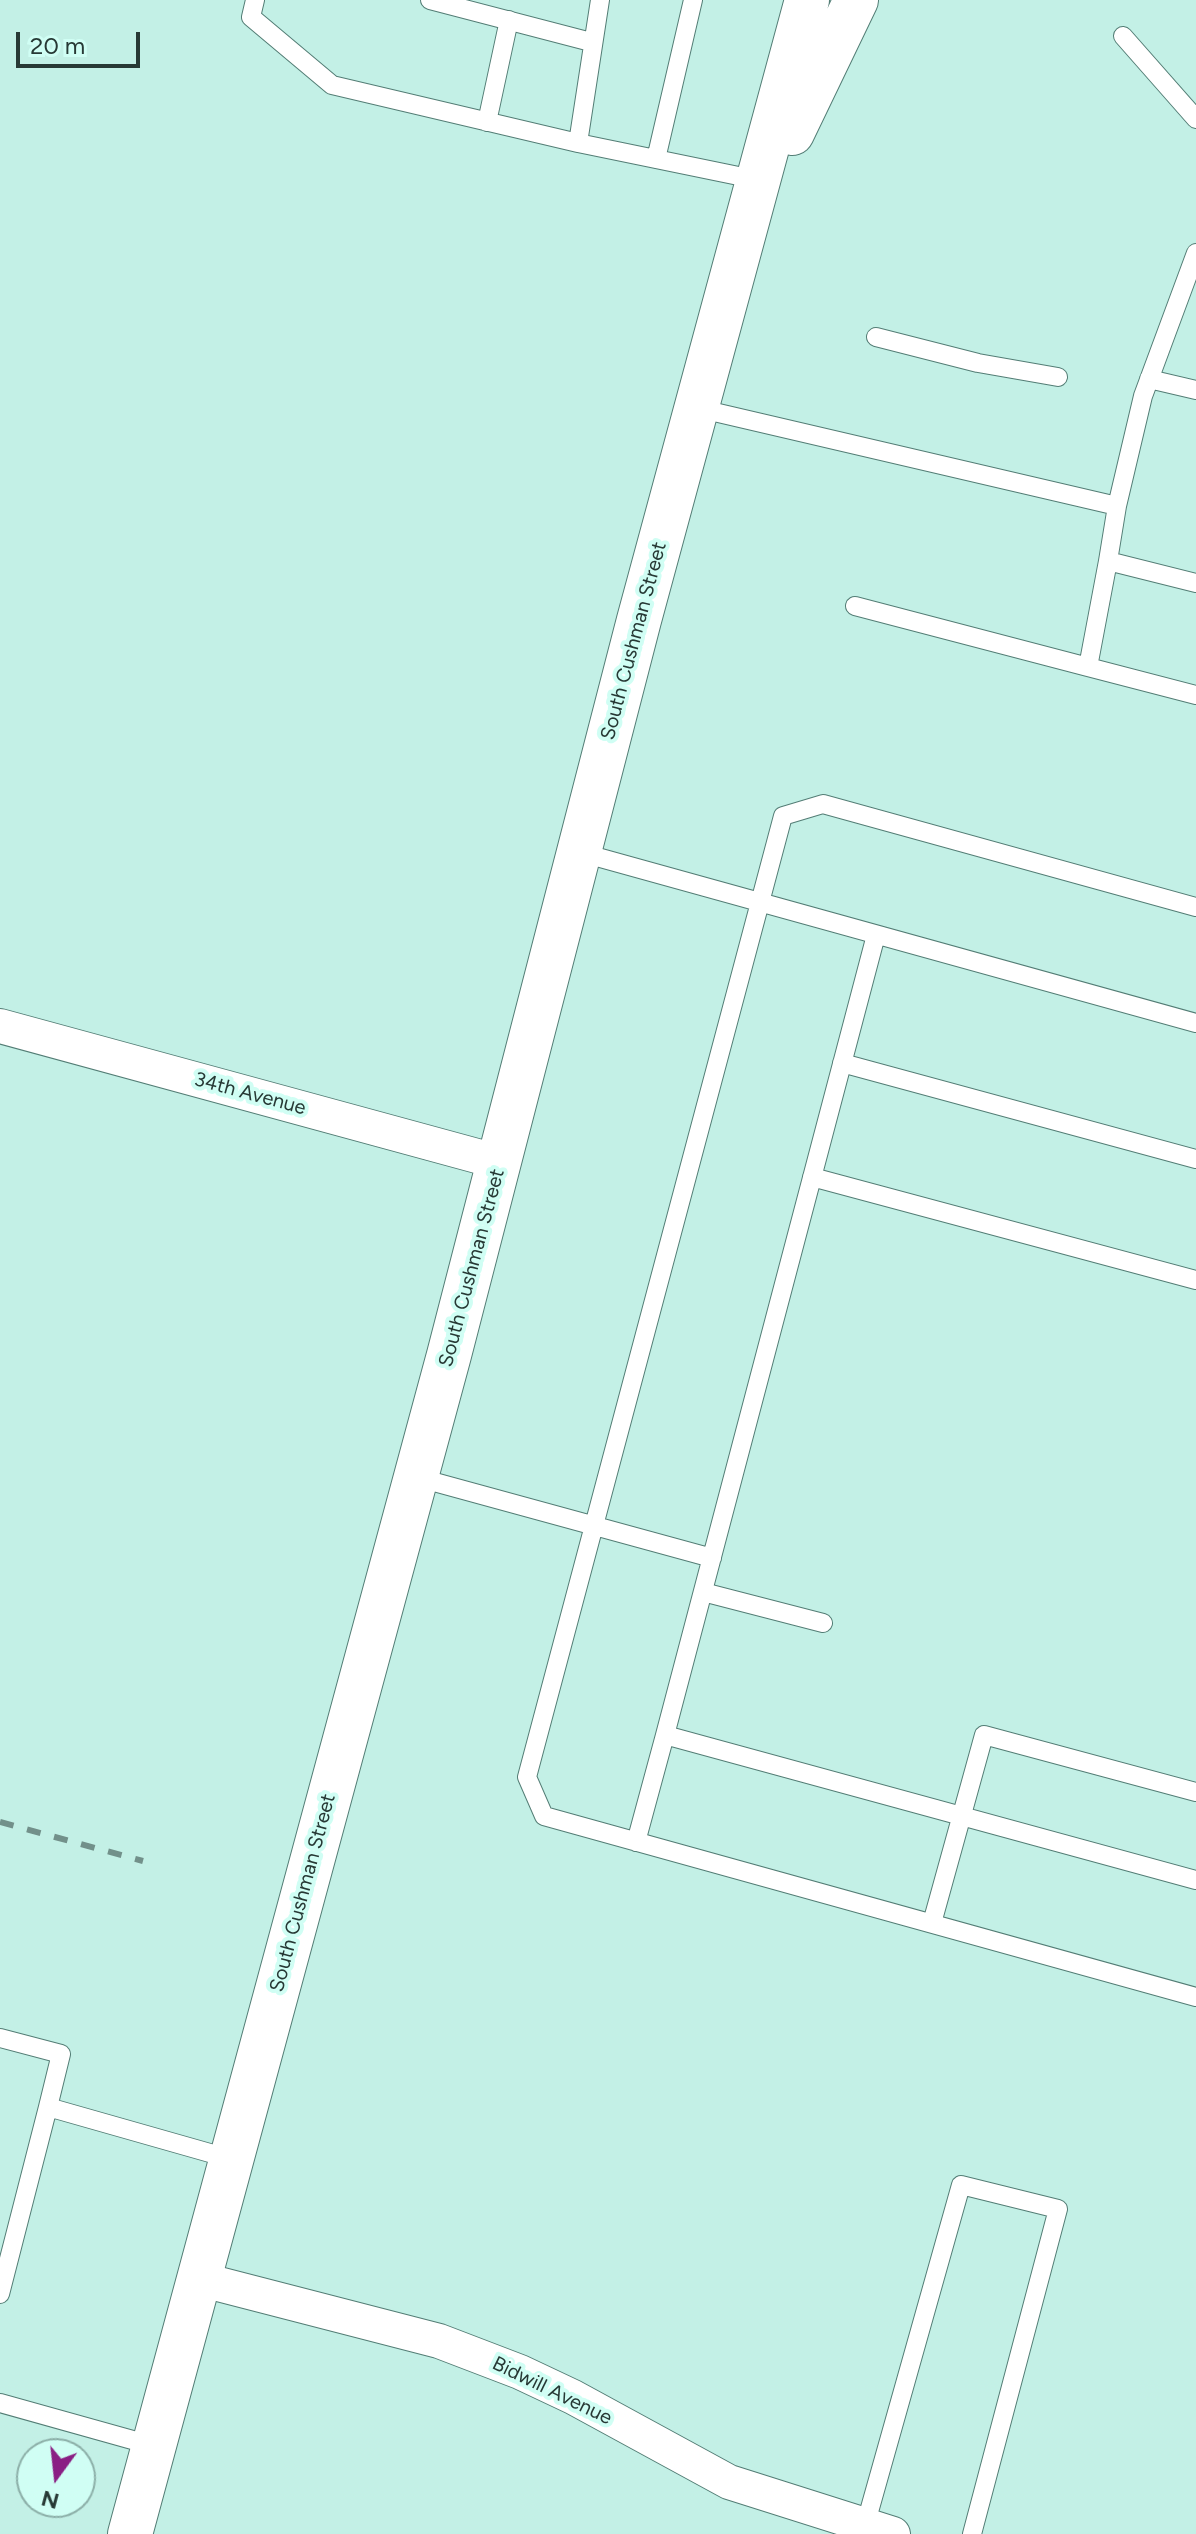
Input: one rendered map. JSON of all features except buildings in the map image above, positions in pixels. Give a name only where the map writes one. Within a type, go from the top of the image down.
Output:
[{"type":"main road","name":"South Cushman Street","points":[[130,2534],[416,1477],[696,408],[807,0]]},
{"type":"main road","points":[[739,252],[856,0]]},
{"type":"street","name":"34th Avenue","points":[[0,1026],[499,1162]]},
{"type":"street","name":"Bidwill Avenue","points":[[199,2279],[439,2341],[520,2372],[573,2397],[729,2482],[874,2531]]},
{"type":"lane","points":[[255,0],[251,17],[332,85],[578,143],[758,180]]},
{"type":"lane","points":[[430,0],[591,42]]},
{"type":"lane","points":[[578,143],[591,42],[600,0]]},
{"type":"lane","points":[[656,159],[693,0]]},
{"type":"lane","points":[[487,122],[509,20]]},
{"type":"lane","points":[[1123,36],[1196,119]]},
{"type":"lane","points":[[1088,667],[1117,506],[1149,379],[1196,253]]},
{"type":"lane","points":[[876,337],[978,363],[1058,377]]},
{"type":"lane","points":[[1149,379],[1196,390]]},
{"type":"lane","points":[[696,408],[1117,506]]},
{"type":"lane","points":[[1108,561],[1196,583]]},
{"type":"lane","points":[[855,606],[1196,695]]},
{"type":"lane","points":[[1196,907],[823,804],[783,816],[527,1777],[544,1816],[1196,1997]]},
{"type":"lane","points":[[579,852],[1196,1023]]},
{"type":"lane","points":[[636,1842],[876,935]]},
{"type":"lane","points":[[842,1063],[1196,1159]]},
{"type":"lane","points":[[812,1177],[1196,1280]]},
{"type":"lane","points":[[416,1477],[712,1558]]},
{"type":"lane","points":[[703,1592],[823,1623]]},
{"type":"lane","points":[[665,1735],[1196,1880]]},
{"type":"lane","points":[[932,1923],[984,1735],[1196,1792]]},
{"type":"lane","points":[[0,2038],[61,2054],[0,2294]]},
{"type":"lane","points":[[48,2107],[231,2159]]},
{"type":"lane","points":[[874,2531],[961,2185],[1058,2209],[972,2534]]},
{"type":"lane","points":[[0,2403],[154,2446]]},
{"type":"railway","points":[[0,1822],[143,1861]]}]
